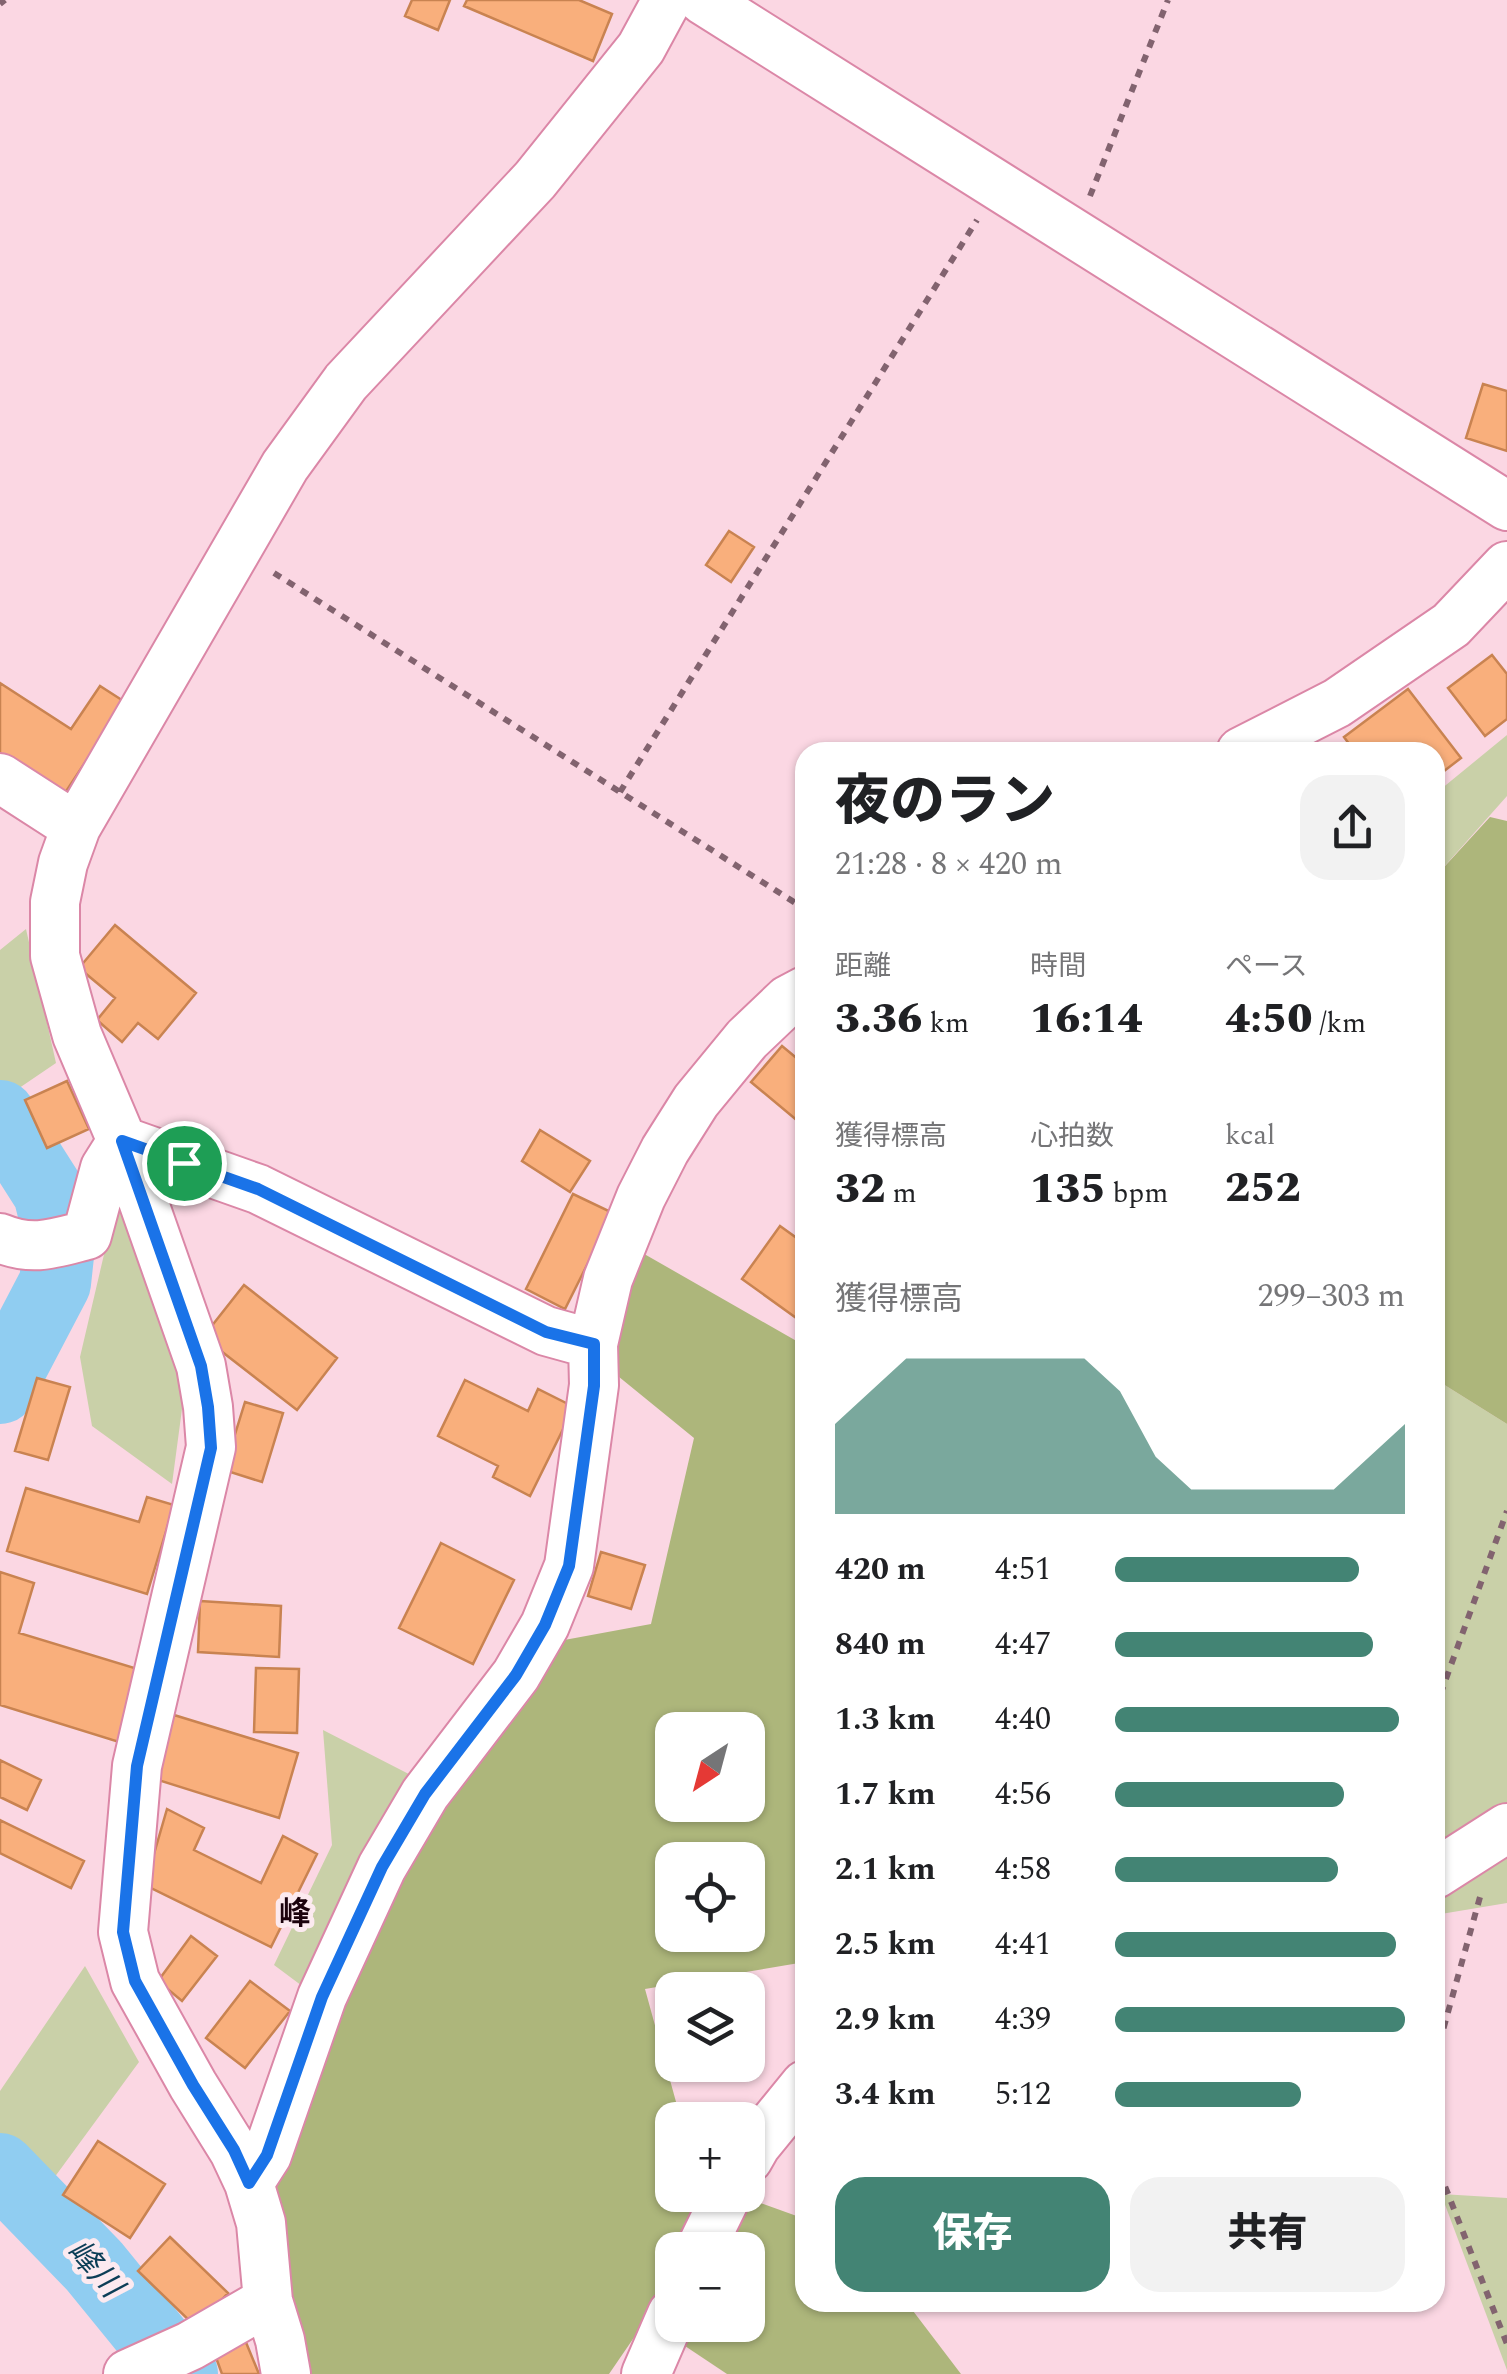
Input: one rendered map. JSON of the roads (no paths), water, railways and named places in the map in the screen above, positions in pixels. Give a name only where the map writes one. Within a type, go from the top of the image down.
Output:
[{"type":"street","points":[[286,2374],[268,2301],[261,2222],[249,2183],[234,2150],[135,1981],[123,1932],[137,1766],[211,1448],[201,1366],[122,1141],[77,1035],[55,956],[56,902],[63,863],[76,827],[285,466],[346,382],[535,180],[640,48],[667,0]]},
{"type":"street","points":[[703,0],[1507,506]]},
{"type":"street","points":[[1262,742],[1338,703],[1451,625],[1507,566]]},
{"type":"street","points":[[0,778],[76,827]]},
{"type":"street","points":[[249,2183],[267,2155],[322,1997],[382,1867],[425,1794],[516,1675],[545,1625],[569,1566],[594,1386],[594,1344],[608,1280],[640,1198],[696,1101],[747,1039],[795,996]]},
{"type":"street","points":[[18,1242],[88,1235],[106,1168],[122,1141]]},
{"type":"street","points":[[122,1141],[258,1189],[546,1332],[594,1344]]},
{"type":"street","points":[[1445,1868],[1503,1831]]},
{"type":"street","points":[[765,2134],[795,2097]]},
{"type":"street","points":[[128,2374],[190,2346],[268,2301]]},
{"type":"street","points":[[646,2374],[660,2342]]},
{"type":"waterway","name":"峰川","points":[[0,1116],[49,1193],[60,1237],[55,1283],[0,1388]]},
{"type":"waterway","name":"峰川","points":[[0,2169],[94,2266],[182,2374]]},
{"type":"district","name":"峰","points":[[295,1914]]}]
